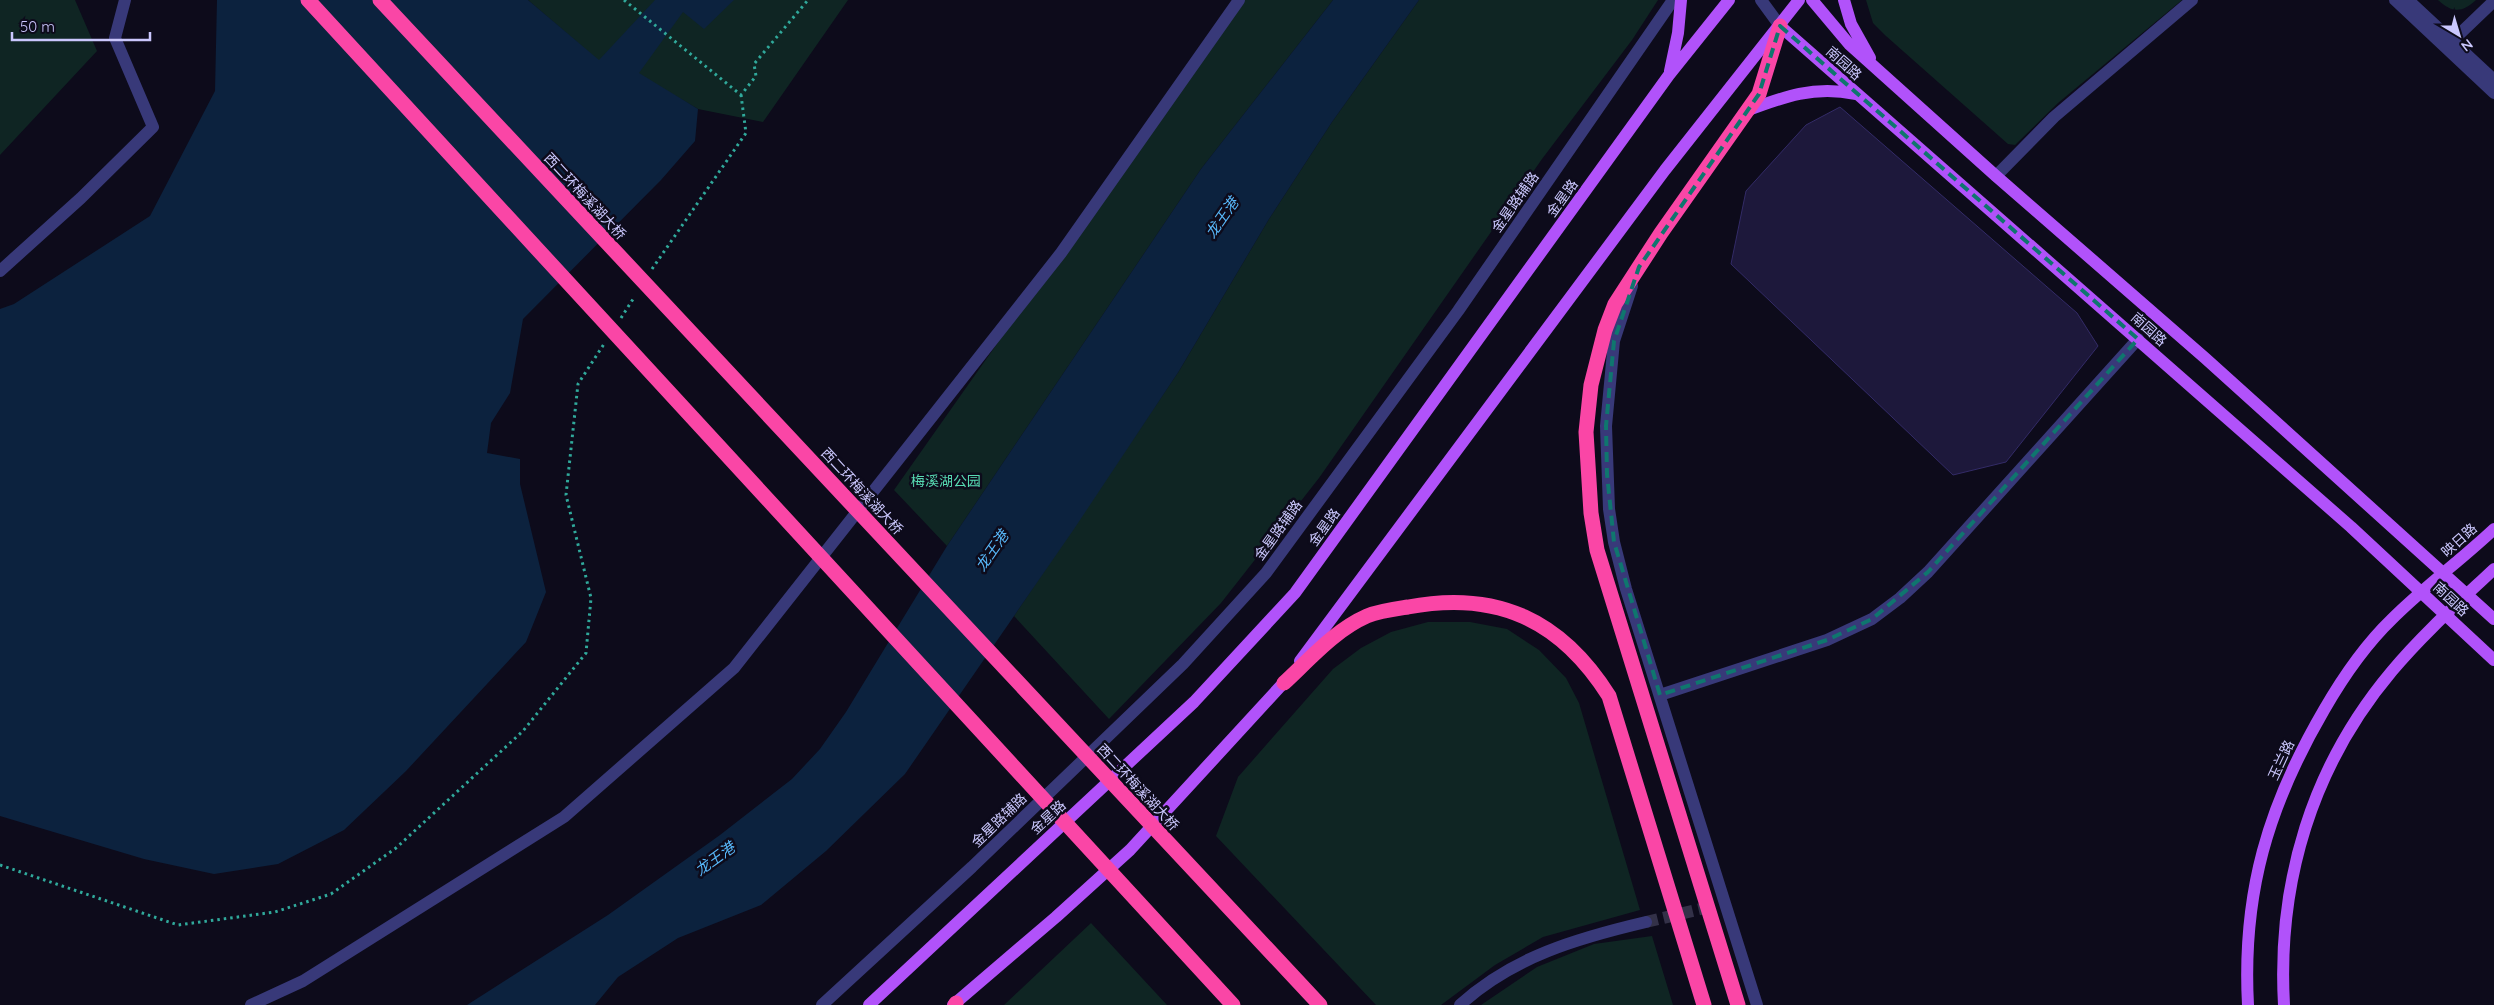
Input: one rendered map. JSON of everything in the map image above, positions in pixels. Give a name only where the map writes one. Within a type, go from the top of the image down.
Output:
[{"type":"highway","points":[[308,0],[1233,1005]]},
{"type":"highway","name":"西二环梅溪湖大桥","points":[[380,0],[1320,1005]]},
{"type":"highway","points":[[1738,1005],[1597,550],[1591,513],[1586,432],[1591,385],[1605,330],[1615,304],[1759,94],[1780,26]]},
{"type":"highway","points":[[1284,683],[1340,631],[1368,615],[1391,610],[1436,602],[1472,603],[1521,614],[1546,627],[1574,649],[1592,670],[1608,696],[1704,1005]]},
{"type":"main road","points":[[1669,76],[1678,33],[1681,0]]},
{"type":"main road","name":"金星路","points":[[869,1005],[1194,702],[1295,593],[1669,76],[1729,0]]},
{"type":"main road","points":[[955,1004],[1130,850],[1284,683],[1665,170],[1799,0]]},
{"type":"main road","name":"南园路","points":[[1812,0],[1848,44],[2212,364],[2494,619]]},
{"type":"main road","points":[[1844,0],[1851,24],[1876,69]]},
{"type":"main road","name":"南园路","points":[[1780,26],[2138,339],[2422,593],[2494,660]]},
{"type":"main road","points":[[1746,111],[1794,94],[1840,91],[1858,95]]},
{"type":"main road","name":"映日路","points":[[2445,574],[2494,529]]},
{"type":"main road","points":[[2284,1005],[2282,966],[2288,896],[2298,848],[2322,786],[2346,738],[2368,702],[2419,641],[2494,569]]},
{"type":"main road","name":"玉兰路","points":[[2248,1005],[2247,952],[2254,886],[2264,840],[2279,800],[2313,729],[2362,653],[2392,619],[2445,574]]},
{"type":"street","points":[[0,271],[81,198],[153,127],[115,38],[125,0]]},
{"type":"street","points":[[251,1005],[303,981],[564,817],[734,668],[1061,253],[1239,0]]},
{"type":"street","name":"金星路辅路","points":[[822,1005],[972,867],[1183,664],[1266,573],[1458,310],[1673,0]]},
{"type":"street","points":[[1761,0],[1780,26]]},
{"type":"street","points":[[1996,176],[2054,117],[2192,0]]},
{"type":"street","points":[[2395,0],[2494,80]]},
{"type":"street","points":[[2408,0],[2494,93]]},
{"type":"street","points":[[2449,44],[2494,1]]},
{"type":"street","points":[[1639,267],[1621,314],[1614,341],[1606,426],[1606,474],[1614,542],[1626,590],[1757,1005]]},
{"type":"street","points":[[1660,695],[1828,640],[1872,619],[1900,598],[1928,572],[2138,339]]},
{"type":"street","points":[[1709,907],[1724,902]]},
{"type":"street","points":[[1460,1005],[1499,974],[1536,955],[1590,935],[1646,922]]},
{"type":"path","points":[[624,0],[741,95],[746,133],[650,272]]},
{"type":"path","points":[[741,95],[756,76],[754,64],[808,0]]},
{"type":"path","points":[[619,320],[639,288]]},
{"type":"path","points":[[0,865],[178,926],[275,912],[331,894],[396,848],[524,731],[586,653],[591,598],[566,495],[578,384],[609,336]]},
{"type":"highlighted area","points":[[1780,26],[2138,339],[1928,572],[1872,619],[1827,640],[1660,695],[1614,542],[1607,474],[1606,426],[1614,341],[1639,267],[1759,94]]},
{"type":"green space","points":[[0,0],[75,0],[97,51],[0,155]]},
{"type":"green space","points":[[528,0],[848,0],[763,122],[698,109],[638,74],[599,61]]},
{"type":"green space","name":"梅溪湖公园","points":[[1239,0],[1333,0],[1201,169],[947,546],[894,490]]},
{"type":"green space","points":[[1419,0],[1658,0],[1632,40],[1542,159],[1319,478],[1221,603],[1109,719],[1014,616],[1179,371],[1269,219],[1332,122]]},
{"type":"green space","points":[[1866,0],[2182,0],[2058,103],[2015,145],[2008,144],[1886,36],[1873,23]]},
{"type":"green space","points":[[2438,0],[2476,0],[2466,7],[2457,10],[2448,7]]},
{"type":"green space","points":[[1428,622],[1470,622],[1507,629],[1539,650],[1566,678],[1579,703],[1640,910],[1543,937],[1495,965],[1441,1005],[1376,1005],[1216,836],[1238,777],[1333,669],[1361,648],[1391,632]]},
{"type":"green space","points":[[1091,923],[1167,1005],[1004,1005]]},
{"type":"green space","points":[[1652,936],[1673,1005],[1481,1005],[1537,967],[1594,944]]},
{"type":"water","points":[[217,0],[528,0],[599,60],[655,0],[734,0],[704,29],[683,12],[639,73],[698,109],[695,141],[661,180],[523,319],[510,393],[491,423],[487,453],[520,459],[520,484],[546,592],[526,642],[406,771],[344,830],[278,864],[214,874],[144,859],[0,816],[0,309],[14,304],[150,216],[215,91]]},
{"type":"water","name":"龙王港","points":[[1333,0],[1419,0],[1332,122],[1269,219],[1179,371],[1074,529],[905,774],[826,851],[761,905],[678,938],[618,977],[595,1005],[467,1005],[608,915],[720,835],[792,779],[820,749],[846,712],[947,546],[1201,169]]},
{"type":"building","points":[[1840,107],[2077,313],[2098,346],[2006,462],[1953,475],[1731,264],[1746,191],[1806,125]]},
{"type":"tunnel","points":[[1646,922],[1709,907]]}]
